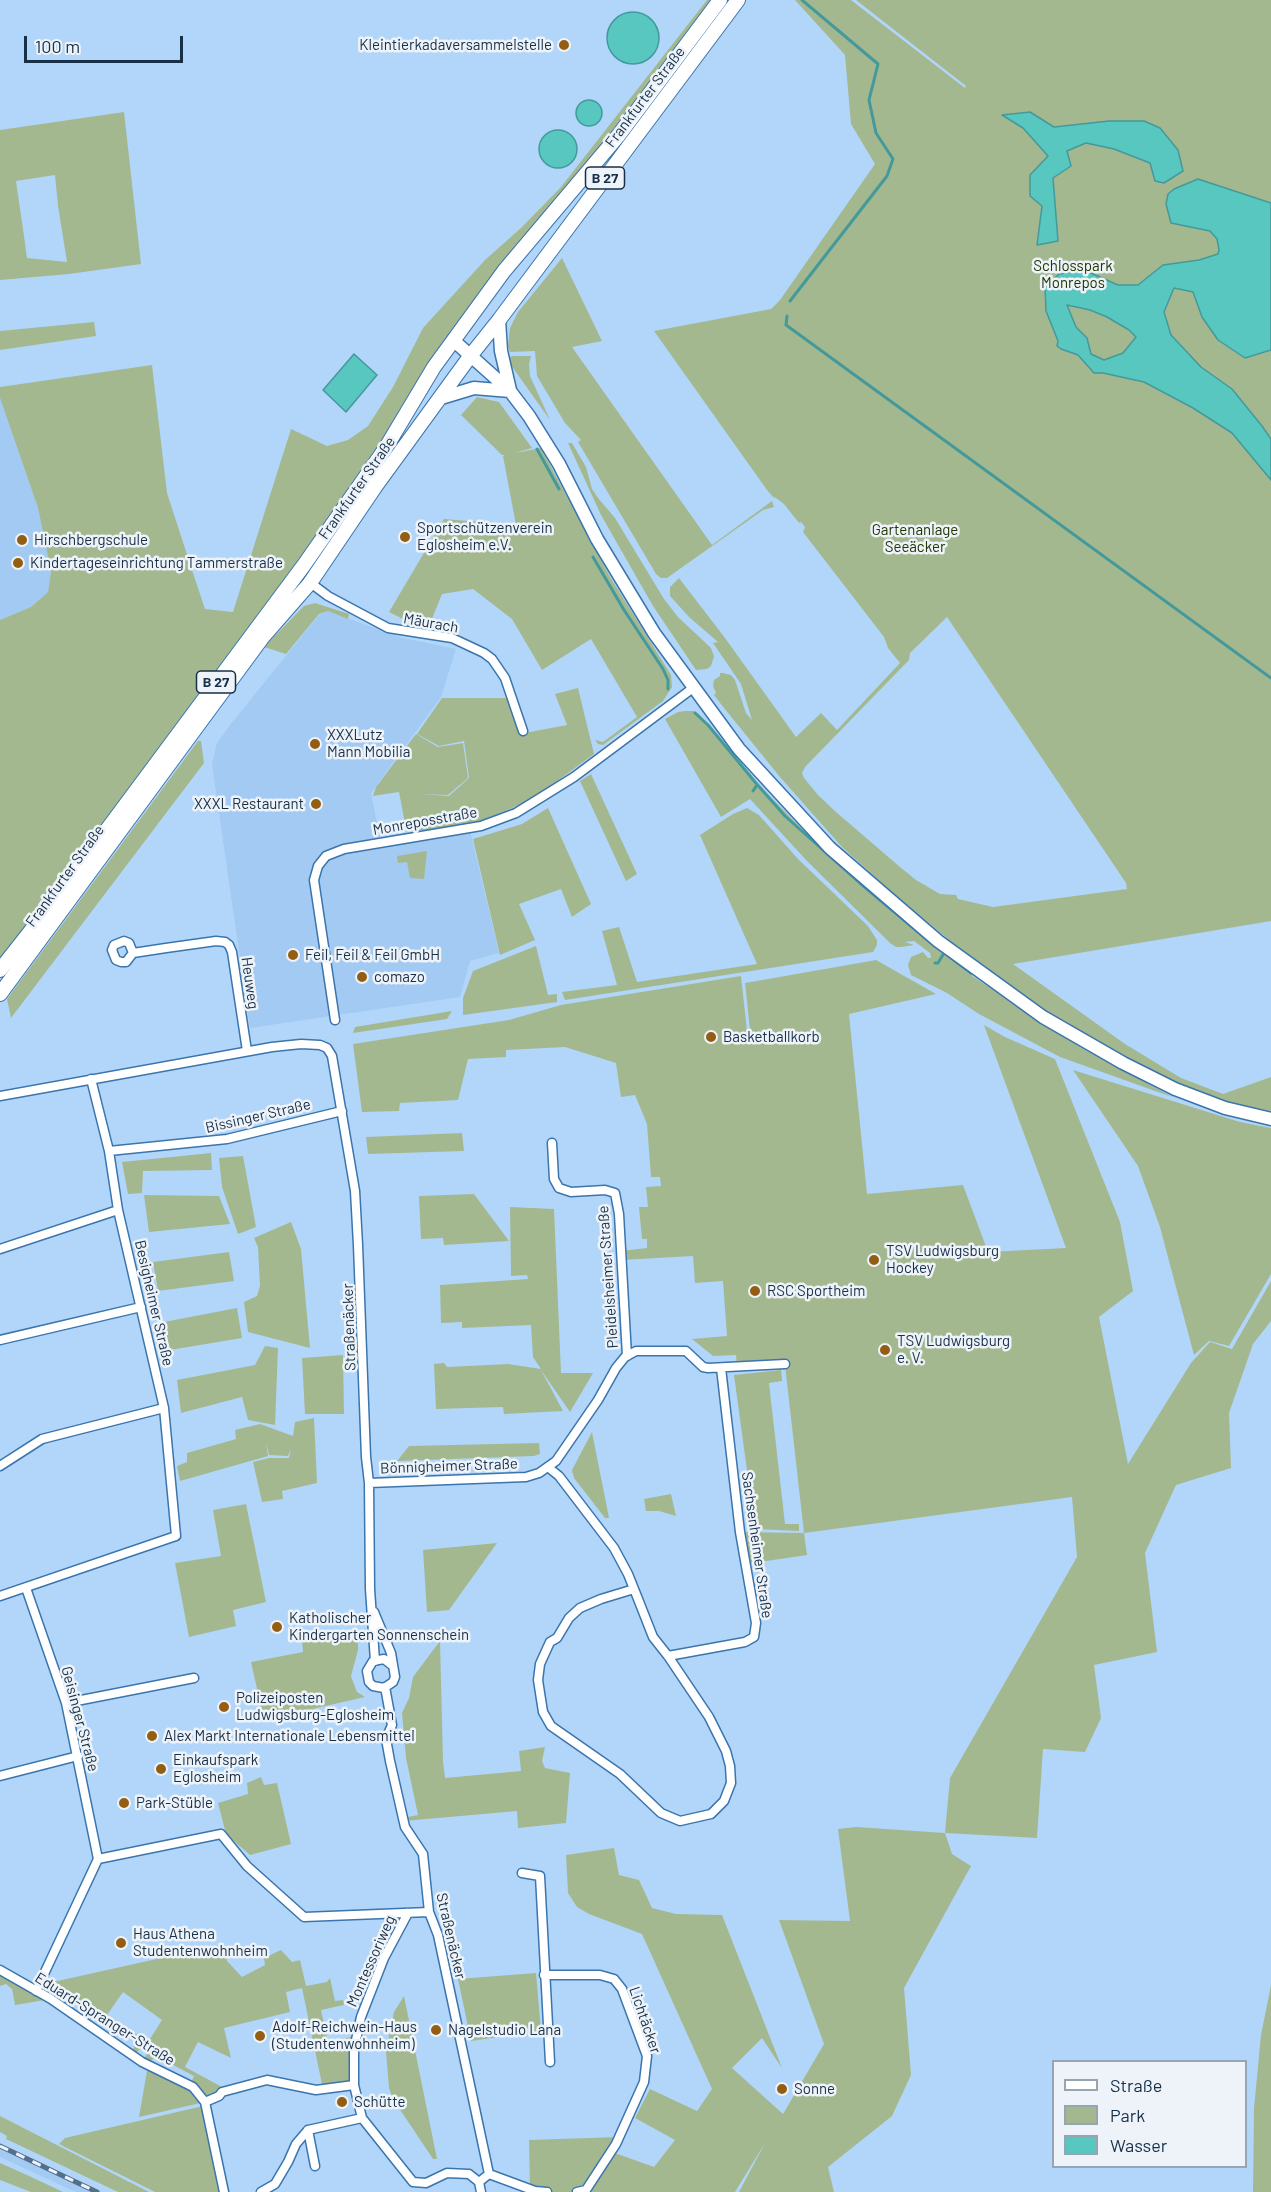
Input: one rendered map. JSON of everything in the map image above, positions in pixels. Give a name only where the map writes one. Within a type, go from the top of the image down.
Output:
[{"type":"main road","name":"Frankfurter Straße","points":[[0,969],[48,909],[297,574],[363,482],[453,340],[532,236],[618,136],[720,0]]},
{"type":"main road","name":"Frankfurter Straße","points":[[0,994],[262,638],[310,583],[375,487],[471,355],[500,320],[738,0]]},
{"type":"main road","points":[[500,320],[501,351],[510,391]]},
{"type":"main road","points":[[453,340],[510,391],[529,416],[554,456],[597,539],[654,633],[739,749],[830,848],[908,917],[968,965],[1043,1017],[1123,1063],[1175,1089],[1234,1110],[1271,1119]]},
{"type":"main road","points":[[441,398],[474,388],[510,391]]},
{"type":"street","name":"Mäurach","points":[[297,574],[328,596],[388,628],[452,638],[484,653],[492,659],[505,678],[523,730]]},
{"type":"street","name":"Monreposstraße","points":[[335,1020],[314,880],[318,866],[326,856],[344,849],[481,826],[516,813],[574,777],[693,688]]},
{"type":"street","name":"Heuweg","points":[[133,953],[204,942],[225,942],[229,945],[247,1051]]},
{"type":"street","name":"Straßenäcker","points":[[247,1051],[311,1044],[327,1048],[335,1064],[354,1191],[362,1302],[366,1457],[369,1483],[370,1589],[375,1660],[369,1665],[366,1676],[373,1686],[385,1688],[393,1682],[395,1677],[388,1644],[372,1608]]},
{"type":"street","points":[[0,1096],[247,1051]]},
{"type":"street","name":"Besigheimer Straße","points":[[26,1588],[176,1536],[164,1408],[118,1210],[109,1151],[91,1079]]},
{"type":"street","name":"Bissinger Straße","points":[[109,1151],[227,1139],[342,1111]]},
{"type":"street","name":"Pleidelsheimer Straße","points":[[552,1143],[554,1179],[560,1188],[571,1192],[605,1190],[615,1193],[619,1214],[627,1356]]},
{"type":"street","points":[[0,1249],[118,1210]]},
{"type":"street","points":[[0,1340],[141,1307]]},
{"type":"street","points":[[634,1589],[580,1608],[569,1618],[557,1638],[550,1642],[540,1664],[538,1680],[543,1712],[551,1726],[620,1774],[661,1813],[680,1821],[711,1814],[724,1801],[731,1783],[726,1751],[709,1717],[668,1656],[653,1638],[634,1589],[621,1560],[607,1538],[559,1476],[549,1467],[556,1461],[598,1400],[616,1368],[627,1356],[636,1351],[686,1351],[703,1367],[784,1365]]},
{"type":"street","name":"Sachsenheimer Straße","points":[[668,1656],[745,1642],[754,1637],[756,1623],[740,1532],[721,1368]]},
{"type":"street","points":[[0,1466],[42,1439],[164,1408]]},
{"type":"street","name":"Bönnigheimer Straße","points":[[369,1483],[526,1477],[538,1474],[549,1467]]},
{"type":"street","points":[[0,1596],[26,1588]]},
{"type":"street","name":"Geisinger Straße","points":[[26,1588],[66,1703],[98,1859]]},
{"type":"street","points":[[375,1660],[384,1659],[393,1665]]},
{"type":"street","points":[[66,1703],[194,1678]]},
{"type":"street","name":"Straßenäcker","points":[[385,1688],[392,1725],[386,1739],[405,1827],[423,1854],[429,1912],[438,1935],[489,2174]]},
{"type":"street","points":[[0,1776],[78,1756]]},
{"type":"street","points":[[36,1991],[98,1859],[221,1834],[247,1866],[304,1917],[429,1912]]},
{"type":"street","points":[[522,1873],[540,1876],[550,2062]]},
{"type":"street","name":"Montessoriweg","points":[[408,1913],[384,1958],[361,2017],[354,2049],[354,2085],[362,2118],[413,2182],[426,2183],[447,2174],[469,2174],[479,2182]]},
{"type":"street","name":"Eduard-Spranger-Straße","points":[[0,1970],[36,1991],[142,2062],[193,2087],[205,2102]]},
{"type":"street","name":"Lichtäcker","points":[[544,1975],[600,1975],[614,1979],[622,1989],[647,2056],[644,2082],[616,2144],[586,2190],[577,2192]]},
{"type":"street","points":[[224,2192],[205,2102],[219,2096],[222,2092],[267,2080],[316,2090],[354,2085]]},
{"type":"street","points":[[261,2192],[275,2184],[296,2144],[308,2130],[362,2118]]},
{"type":"street","points":[[308,2130],[315,2166]]},
{"type":"street","points":[[481,2192],[479,2182],[489,2174],[535,2191],[547,2192]]},
{"type":"shaded area","name":"Hirschbergschule","points":[[0,398],[38,508],[51,571],[48,592],[31,607],[0,620]]},
{"type":"shaded area","points":[[328,611],[399,637],[456,649],[441,697],[371,793],[381,844],[470,831],[499,953],[470,961],[460,997],[250,1028],[212,764],[217,743],[230,725],[319,615]]},
{"type":"shaded area","points":[[0,2144],[101,2192],[76,2192],[0,2157]]},
{"type":"green space","points":[[707,0],[720,0],[532,236],[385,449],[0,969],[0,620],[31,607],[48,592],[51,571],[38,508],[0,398],[0,387],[152,365],[167,493],[192,570],[205,609],[233,612],[291,429],[327,446],[348,440],[368,426],[393,387],[423,328],[485,260],[521,228],[561,187]]},
{"type":"green space","points":[[795,0],[851,0],[965,88],[966,86],[856,0],[1271,0],[1271,921],[1013,964],[1125,1044],[1181,1078],[1223,1094],[1271,1077],[1271,1119],[1123,1063],[943,945],[948,939],[842,847],[780,777],[724,708],[714,695],[716,693],[713,686],[714,680],[720,676],[720,673],[731,675],[735,680],[746,713],[752,720],[741,684],[713,643],[718,642],[689,617],[670,596],[670,587],[679,578],[796,737],[821,713],[837,730],[900,663],[888,648],[884,637],[803,532],[805,527],[784,504],[767,490],[654,331],[771,309],[780,300],[875,164],[851,124],[845,55]],"holes":[[[947,617],[1126,883],[1127,889],[993,907],[958,899],[956,895],[940,894],[916,880],[836,812],[818,795],[802,773],[805,767],[909,660],[910,653]]]},
{"type":"green space","points":[[124,112],[141,264],[69,274],[0,280],[0,130]],"holes":[[[55,175],[67,262],[27,258],[16,181]]]},
{"type":"green space","points":[[562,258],[602,341],[572,347],[712,545],[772,501],[774,507],[763,510],[667,578],[661,578],[656,574],[578,442],[581,440],[565,423],[537,376],[535,351],[510,352],[508,346],[510,328],[518,312]]},
{"type":"green space","points":[[94,322],[96,336],[0,350],[0,331]]},
{"type":"green space","points":[[531,356],[530,376],[550,420],[506,358]]},
{"type":"green space","points":[[477,397],[499,402],[532,448],[515,453],[541,448],[610,577],[671,675],[672,687],[663,701],[603,745],[598,744],[595,740],[603,742],[637,717],[591,639],[542,670],[512,619],[473,589],[442,594],[427,631],[389,612],[444,519],[516,525],[503,456],[505,455],[502,455],[461,415]]},
{"type":"green space","points":[[568,443],[572,443],[586,467],[592,489],[615,518],[664,599],[678,617],[711,648],[714,656],[711,666],[707,669],[696,670],[653,606],[601,515]]},
{"type":"green space","points":[[315,603],[349,614],[348,619],[328,611],[319,614],[286,654],[264,647],[304,606]]},
{"type":"green space","points":[[578,688],[594,754],[531,800],[481,821],[436,831],[406,829],[399,792],[373,796],[376,787],[416,734],[438,747],[463,743],[468,778],[448,795],[419,794],[449,796],[469,778],[464,741],[439,746],[417,734],[442,698],[507,698],[519,734],[567,725],[555,694]]},
{"type":"green space","points":[[685,711],[695,711],[699,714],[760,786],[800,827],[971,970],[972,976],[1080,1047],[1172,1097],[1060,1057],[911,975],[908,965],[911,957],[923,952],[931,958],[930,953],[914,941],[905,942],[914,945],[901,947],[890,943],[807,861],[750,799],[721,817],[665,719]]},
{"type":"green space","points":[[198,741],[201,741],[204,763],[11,1018],[7,999]]},
{"type":"green space","points":[[591,774],[637,874],[626,881],[580,781]]},
{"type":"green space","points":[[548,808],[591,904],[572,917],[561,889],[519,904],[535,940],[500,955],[473,839],[522,824]]},
{"type":"green space","points":[[747,808],[759,815],[798,859],[868,926],[877,940],[873,952],[565,1000],[562,992],[617,985],[602,931],[619,927],[637,982],[757,964],[700,835]]},
{"type":"green space","points":[[427,851],[424,879],[410,878],[407,862],[398,863],[397,856]]},
{"type":"green space","points":[[536,946],[548,995],[557,994],[557,1002],[463,1015],[463,998],[473,971]]},
{"type":"green space","points":[[876,960],[936,994],[849,1014],[867,1194],[963,1185],[988,1252],[1066,1248],[984,1025],[1055,1059],[1120,1222],[1133,1291],[1099,1317],[1128,1464],[1191,1363],[1210,1342],[1232,1349],[1271,1281],[1271,1321],[1253,1344],[1229,1413],[1231,1468],[1176,1485],[1145,1553],[1157,1652],[1094,1665],[1101,1718],[1085,1752],[1043,1749],[1037,1838],[945,1833],[950,1778],[1077,1557],[1072,1497],[804,1533],[785,1365],[737,1367],[736,1355],[713,1356],[692,1339],[727,1336],[723,1281],[695,1283],[693,1256],[621,1260],[621,1251],[647,1248],[647,1239],[642,1239],[639,1207],[648,1207],[646,1187],[661,1186],[660,1177],[651,1177],[647,1124],[635,1095],[621,1097],[616,1063],[565,1047],[506,1050],[506,1057],[468,1059],[458,1100],[400,1103],[399,1111],[362,1112],[353,1044],[509,1020],[561,1005],[741,976],[748,1040],[775,1033],[751,1039],[745,983]]},
{"type":"green space","points":[[452,1011],[447,1019],[353,1033],[355,1027]]},
{"type":"green space","points":[[1073,1070],[1240,1122],[1271,1128],[1271,1274],[1229,1346],[1209,1341],[1194,1355],[1160,1227],[1138,1166]]},
{"type":"green space","points":[[462,1133],[464,1151],[368,1154],[366,1137]]},
{"type":"green space","points":[[211,1153],[212,1170],[143,1171],[142,1193],[128,1194],[122,1162]]},
{"type":"green space","points":[[243,1156],[256,1227],[238,1234],[222,1187],[219,1158]]},
{"type":"green space","points":[[474,1194],[509,1241],[444,1245],[443,1238],[421,1239],[419,1196]]},
{"type":"green space","points":[[144,1195],[219,1196],[230,1224],[149,1232]]},
{"type":"green space","points":[[510,1207],[554,1209],[561,1373],[593,1373],[570,1412],[541,1370],[563,1411],[504,1414],[503,1407],[436,1409],[434,1364],[444,1363],[447,1367],[508,1364],[541,1369],[533,1357],[531,1325],[462,1328],[462,1322],[441,1323],[440,1285],[528,1279],[527,1275],[511,1276]]},
{"type":"green space","points":[[291,1222],[301,1249],[310,1348],[248,1332],[244,1302],[257,1296],[260,1286],[258,1247],[254,1238]]},
{"type":"green space","points":[[229,1252],[234,1281],[158,1291],[153,1262]]},
{"type":"green space","points":[[237,1308],[242,1338],[170,1350],[164,1322]]},
{"type":"green space","points":[[265,1346],[278,1348],[275,1425],[248,1420],[242,1397],[181,1413],[177,1380],[255,1365]]},
{"type":"green space","points":[[343,1355],[344,1414],[305,1414],[302,1358]]},
{"type":"green space","points":[[781,1370],[782,1381],[769,1383],[785,1524],[799,1524],[799,1531],[755,1529],[734,1375]]},
{"type":"green space","points":[[314,1418],[317,1483],[282,1491],[283,1499],[262,1502],[253,1462],[269,1458],[289,1458],[291,1449],[288,1456],[269,1455],[266,1443],[268,1456],[180,1481],[177,1466],[187,1462],[187,1453],[236,1439],[235,1430],[260,1424],[293,1436],[295,1422]]},
{"type":"green space","points":[[592,1432],[609,1518],[605,1518],[574,1478],[572,1470]]},
{"type":"green space","points":[[539,1443],[540,1454],[534,1456],[397,1461],[409,1446]]},
{"type":"green space","points":[[671,1494],[676,1516],[659,1511],[646,1511],[644,1499]]},
{"type":"green space","points":[[246,1504],[266,1602],[233,1610],[236,1626],[189,1637],[175,1563],[221,1556],[213,1510]]},
{"type":"green space","points":[[740,1532],[804,1533],[807,1555],[746,1564]]},
{"type":"green space","points":[[497,1543],[449,1610],[427,1612],[423,1550]]},
{"type":"green space","points":[[358,1637],[358,1650],[351,1676],[357,1692],[365,1697],[264,1720],[251,1662],[303,1652],[302,1640]]},
{"type":"green space","points":[[440,1641],[445,1778],[521,1771],[519,1751],[545,1747],[542,1761],[545,1768],[570,1773],[566,1823],[518,1828],[517,1811],[404,1821],[403,1818],[418,1815],[406,1758],[402,1713],[409,1698],[413,1677]]},
{"type":"green space","points":[[261,1777],[264,1785],[277,1783],[291,1844],[250,1855],[226,1834],[218,1803],[248,1794],[247,1783]]},
{"type":"green space","points":[[856,1827],[945,1833],[952,1854],[971,1866],[904,1988],[911,2075],[892,2116],[828,2167],[834,2192],[739,2192],[765,2143],[735,2192],[547,2192],[530,2189],[529,2140],[619,2137],[612,2152],[654,2167],[675,2140],[635,2118],[650,2089],[697,2111],[712,2089],[642,1934],[589,1914],[577,1907],[568,1893],[566,1855],[614,1848],[619,1875],[639,1880],[652,1908],[676,1914],[722,1915],[782,2068],[762,2038],[732,2068],[783,2114],[824,2044],[779,1920],[850,1921],[838,1829]]},
{"type":"green space","points":[[224,1944],[227,1961],[242,1977],[265,1965],[264,1958],[281,1950],[292,1962],[300,1960],[306,1986],[327,1982],[330,1978],[335,2001],[343,2000],[344,2005],[321,2010],[328,2042],[351,2037],[354,2049],[354,2085],[323,2089],[302,1988],[286,1992],[290,2012],[224,2028],[231,2058],[198,2042],[185,2067],[222,2087],[222,2092],[205,2102],[139,2117],[148,2065],[142,2062],[150,2049],[143,2045],[134,2056],[130,2053],[138,2042],[63,1990],[54,2001],[51,1999],[15,2005],[12,1989],[6,1984],[0,1986],[0,1970],[36,1991],[42,1976],[53,1982]],"holes":[[[123,1992],[162,2020],[148,2042],[107,2015]],[[156,2056],[194,2076],[190,2085],[148,2064]]]},
{"type":"green space","points":[[536,1973],[541,2031],[471,2041],[458,1979]]},
{"type":"green space","points":[[1271,1985],[1271,2192],[1253,2192],[1254,2108],[1261,2035]]},
{"type":"green space","points":[[404,1996],[437,2159],[433,2159],[393,2099],[389,2088],[386,2051],[394,2012]]},
{"type":"green space","points":[[203,2106],[221,2192],[155,2192],[59,2144],[65,2138]]},
{"type":"green space","points":[[0,2116],[149,2192],[118,2192],[6,2139],[7,2136],[0,2132]]},
{"type":"green space","points":[[0,2163],[63,2192],[31,2192],[0,2180]]},
{"type":"water","points":[[628,12],[638,12],[652,19],[659,38],[652,57],[638,64],[628,64],[618,60],[611,53],[607,43],[607,33],[611,23],[618,16]]},
{"type":"water","points":[[589,100],[598,104],[602,113],[598,122],[589,126],[580,122],[576,113],[580,104]]},
{"type":"water","points":[[1030,112],[1054,127],[1109,121],[1144,121],[1160,128],[1178,150],[1183,171],[1164,183],[1155,181],[1150,163],[1114,149],[1086,143],[1067,151],[1071,166],[1053,178],[1058,241],[1037,245],[1042,206],[1030,196],[1030,175],[1048,156],[1023,128],[1002,115]]},
{"type":"water","points":[[558,130],[571,136],[577,149],[571,162],[558,168],[545,162],[539,149],[545,136]]},
{"type":"water","points":[[1198,179],[1271,203],[1271,350],[1245,358],[1218,340],[1202,317],[1193,292],[1174,288],[1164,312],[1171,335],[1201,367],[1232,389],[1271,439],[1271,480],[1232,433],[1193,408],[1144,382],[1094,373],[1078,355],[1057,346],[1058,341],[1046,311],[1045,288],[1059,274],[1084,270],[1118,285],[1138,285],[1163,265],[1199,260],[1218,254],[1217,239],[1210,231],[1171,223],[1166,204],[1168,194]],"holes":[[[1067,305],[1090,310],[1107,317],[1136,337],[1123,353],[1104,360],[1091,354],[1087,338],[1076,327]]]},
{"type":"water","points":[[354,354],[377,375],[346,412],[323,390]]},
{"type":"waterway","points":[[790,301],[887,176],[893,159],[876,133],[869,100],[878,64],[802,0]]},
{"type":"waterway","points":[[787,316],[786,325],[1271,678]]},
{"type":"waterway","points":[[537,449],[559,489]]},
{"type":"waterway","points":[[593,557],[624,610],[663,669],[668,680],[668,689]]},
{"type":"waterway","points":[[695,713],[708,725],[785,816],[929,941]]},
{"type":"waterway","points":[[753,791],[757,785]]},
{"type":"waterway","points":[[937,947],[971,973]]},
{"type":"waterway","points":[[935,963],[938,963],[944,953]]},
{"type":"railway","points":[[0,2146],[97,2192]]},
{"type":"place","name":"Kleintierkadaversammelstelle","points":[[564,45]]},
{"type":"place","name":"Sportschützenverein Eglosheim e.V.","points":[[405,537]]},
{"type":"place","name":"Hirschbergschule","points":[[22,540]]},
{"type":"place","name":"Kindertageseinrichtung Tammerstraße","points":[[18,563]]},
{"type":"place","name":"XXXLutz Mann Mobilia","points":[[315,744]]},
{"type":"place","name":"XXXL Restaurant","points":[[316,804]]},
{"type":"place","name":"Feil, Feil & Feil GmbH","points":[[293,955]]},
{"type":"place","name":"comazo","points":[[362,977]]},
{"type":"place","name":"Basketballkorb","points":[[711,1037]]},
{"type":"place","name":"TSV Ludwigsburg Hockey","points":[[874,1260]]},
{"type":"place","name":"RSC Sportheim","points":[[755,1291]]},
{"type":"place","name":"TSV Ludwigsburg e. V.","points":[[885,1350]]},
{"type":"place","name":"Katholischer Kindergarten Sonnenschein","points":[[277,1627]]},
{"type":"place","name":"Polizeiposten Ludwigsburg-Eglosheim","points":[[224,1707]]},
{"type":"place","name":"Alex Markt Internationale Lebensmittel","points":[[152,1736]]},
{"type":"place","name":"Einkaufspark Eglosheim","points":[[161,1769]]},
{"type":"place","name":"Park-Stüble","points":[[124,1803]]},
{"type":"place","name":"Haus Athena Studentenwohnheim","points":[[121,1943]]},
{"type":"place","name":"Nagelstudio Lana","points":[[436,2030]]},
{"type":"place","name":"Adolf-Reichwein-Haus (Studentenwohnheim)","points":[[260,2036]]},
{"type":"place","name":"Sonne","points":[[782,2089]]},
{"type":"place","name":"Schütte","points":[[342,2102]]},
{"type":"park label","name":"Schlosspark Monrepos","points":[[1073,274]]},
{"type":"park label","name":"Gartenanlage Seeäcker","points":[[915,538]]}]
